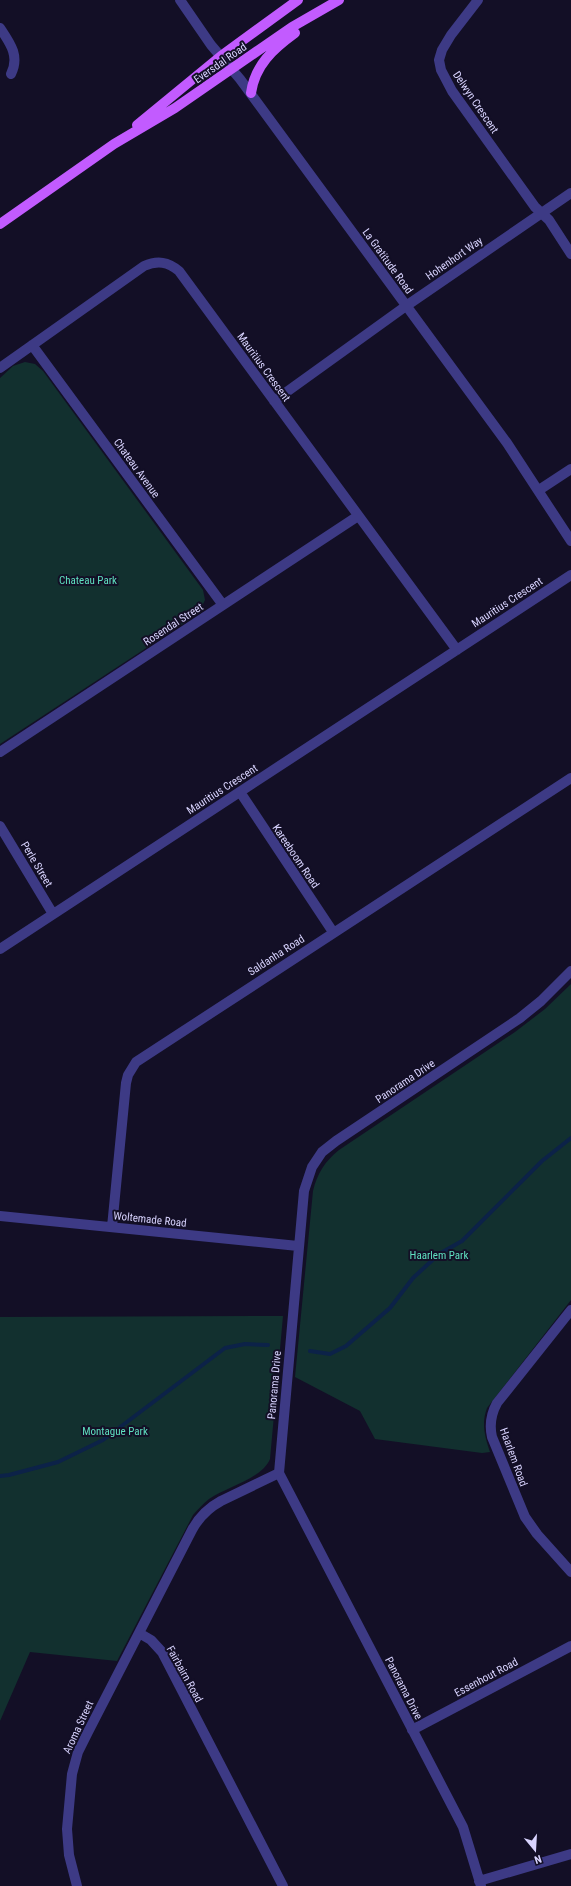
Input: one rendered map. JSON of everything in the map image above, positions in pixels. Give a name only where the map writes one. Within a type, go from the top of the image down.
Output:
[{"type":"main road","name":"Eversdal Road","points":[[0,224],[114,144],[221,56],[298,0]]},
{"type":"main road","name":"Eversdal Road","points":[[114,144],[175,108],[292,27],[338,1]]},
{"type":"main road","points":[[251,93],[255,74],[265,58],[338,1]]},
{"type":"street","name":"La Gratitude Road","points":[[180,0],[221,56],[251,93],[507,443],[571,541]]},
{"type":"street","name":"Delwyn Crescent","points":[[478,0],[451,35],[442,50],[439,60],[441,70],[452,91],[535,207],[549,220],[571,254]]},
{"type":"street","points":[[0,28],[10,42],[14,53],[14,65],[11,74]]},
{"type":"street","name":"Hohenhort Way","points":[[274,401],[406,306],[571,192]]},
{"type":"street","name":"Mauritius Crescent","points":[[0,368],[144,266],[162,262],[168,264],[179,271],[457,650]]},
{"type":"street","name":"Chateau Avenue","points":[[32,345],[223,605]]},
{"type":"street","points":[[539,490],[571,469]]},
{"type":"street","name":"Rosendal Street","points":[[0,752],[358,516]]},
{"type":"street","name":"Mauritius Crescent","points":[[0,949],[571,575]]},
{"type":"street","name":"Saldanha Road","points":[[112,1227],[126,1083],[132,1068],[142,1057],[571,778]]},
{"type":"street","name":"Kareeboom Road","points":[[240,792],[333,932]]},
{"type":"street","name":"Perle Street","points":[[0,826],[53,914]]},
{"type":"street","name":"Panorama Drive","points":[[480,1883],[463,1828],[279,1473],[298,1246],[306,1183],[312,1167],[322,1152],[336,1141],[520,1018],[545,998],[571,971]]},
{"type":"street","name":"Woltemade Road","points":[[0,1216],[298,1246]]},
{"type":"street","name":"Haarlem Road","points":[[571,1310],[497,1403],[491,1416],[490,1423],[492,1437],[525,1517],[537,1534],[571,1572]]},
{"type":"street","points":[[140,1633],[200,1517],[221,1501],[279,1473]]},
{"type":"street","name":"Aroma Street","points":[[77,1886],[70,1865],[67,1842],[71,1784],[74,1764],[88,1732],[140,1633]]},
{"type":"street","name":"Fairbairn Road","points":[[140,1633],[151,1640],[162,1652],[283,1886]]},
{"type":"street","name":"Essenhout Road","points":[[412,1730],[571,1646]]},
{"type":"street","points":[[480,1883],[571,1854]]},
{"type":"green space","name":"Chateau Park","points":[[25,362],[35,364],[43,371],[203,590],[205,600],[198,614],[0,744],[0,378],[13,366]]},
{"type":"green space","name":"Haarlem Park","points":[[571,984],[571,1300],[487,1408],[484,1425],[485,1436],[490,1452],[482,1453],[375,1439],[360,1411],[295,1377],[313,1191],[317,1179],[322,1168],[339,1150],[515,1032],[545,1009]]},
{"type":"green space","name":"Montague Park","points":[[283,1316],[270,1459],[266,1466],[252,1477],[209,1499],[193,1515],[117,1661],[30,1652],[0,1721],[0,1317]]},
{"type":"waterway","points":[[310,1351],[330,1354],[346,1346],[390,1308],[413,1278],[439,1254],[462,1241],[542,1161],[571,1138]]},
{"type":"waterway","points":[[0,1476],[58,1462],[103,1440],[225,1348],[245,1344],[268,1345]]}]
